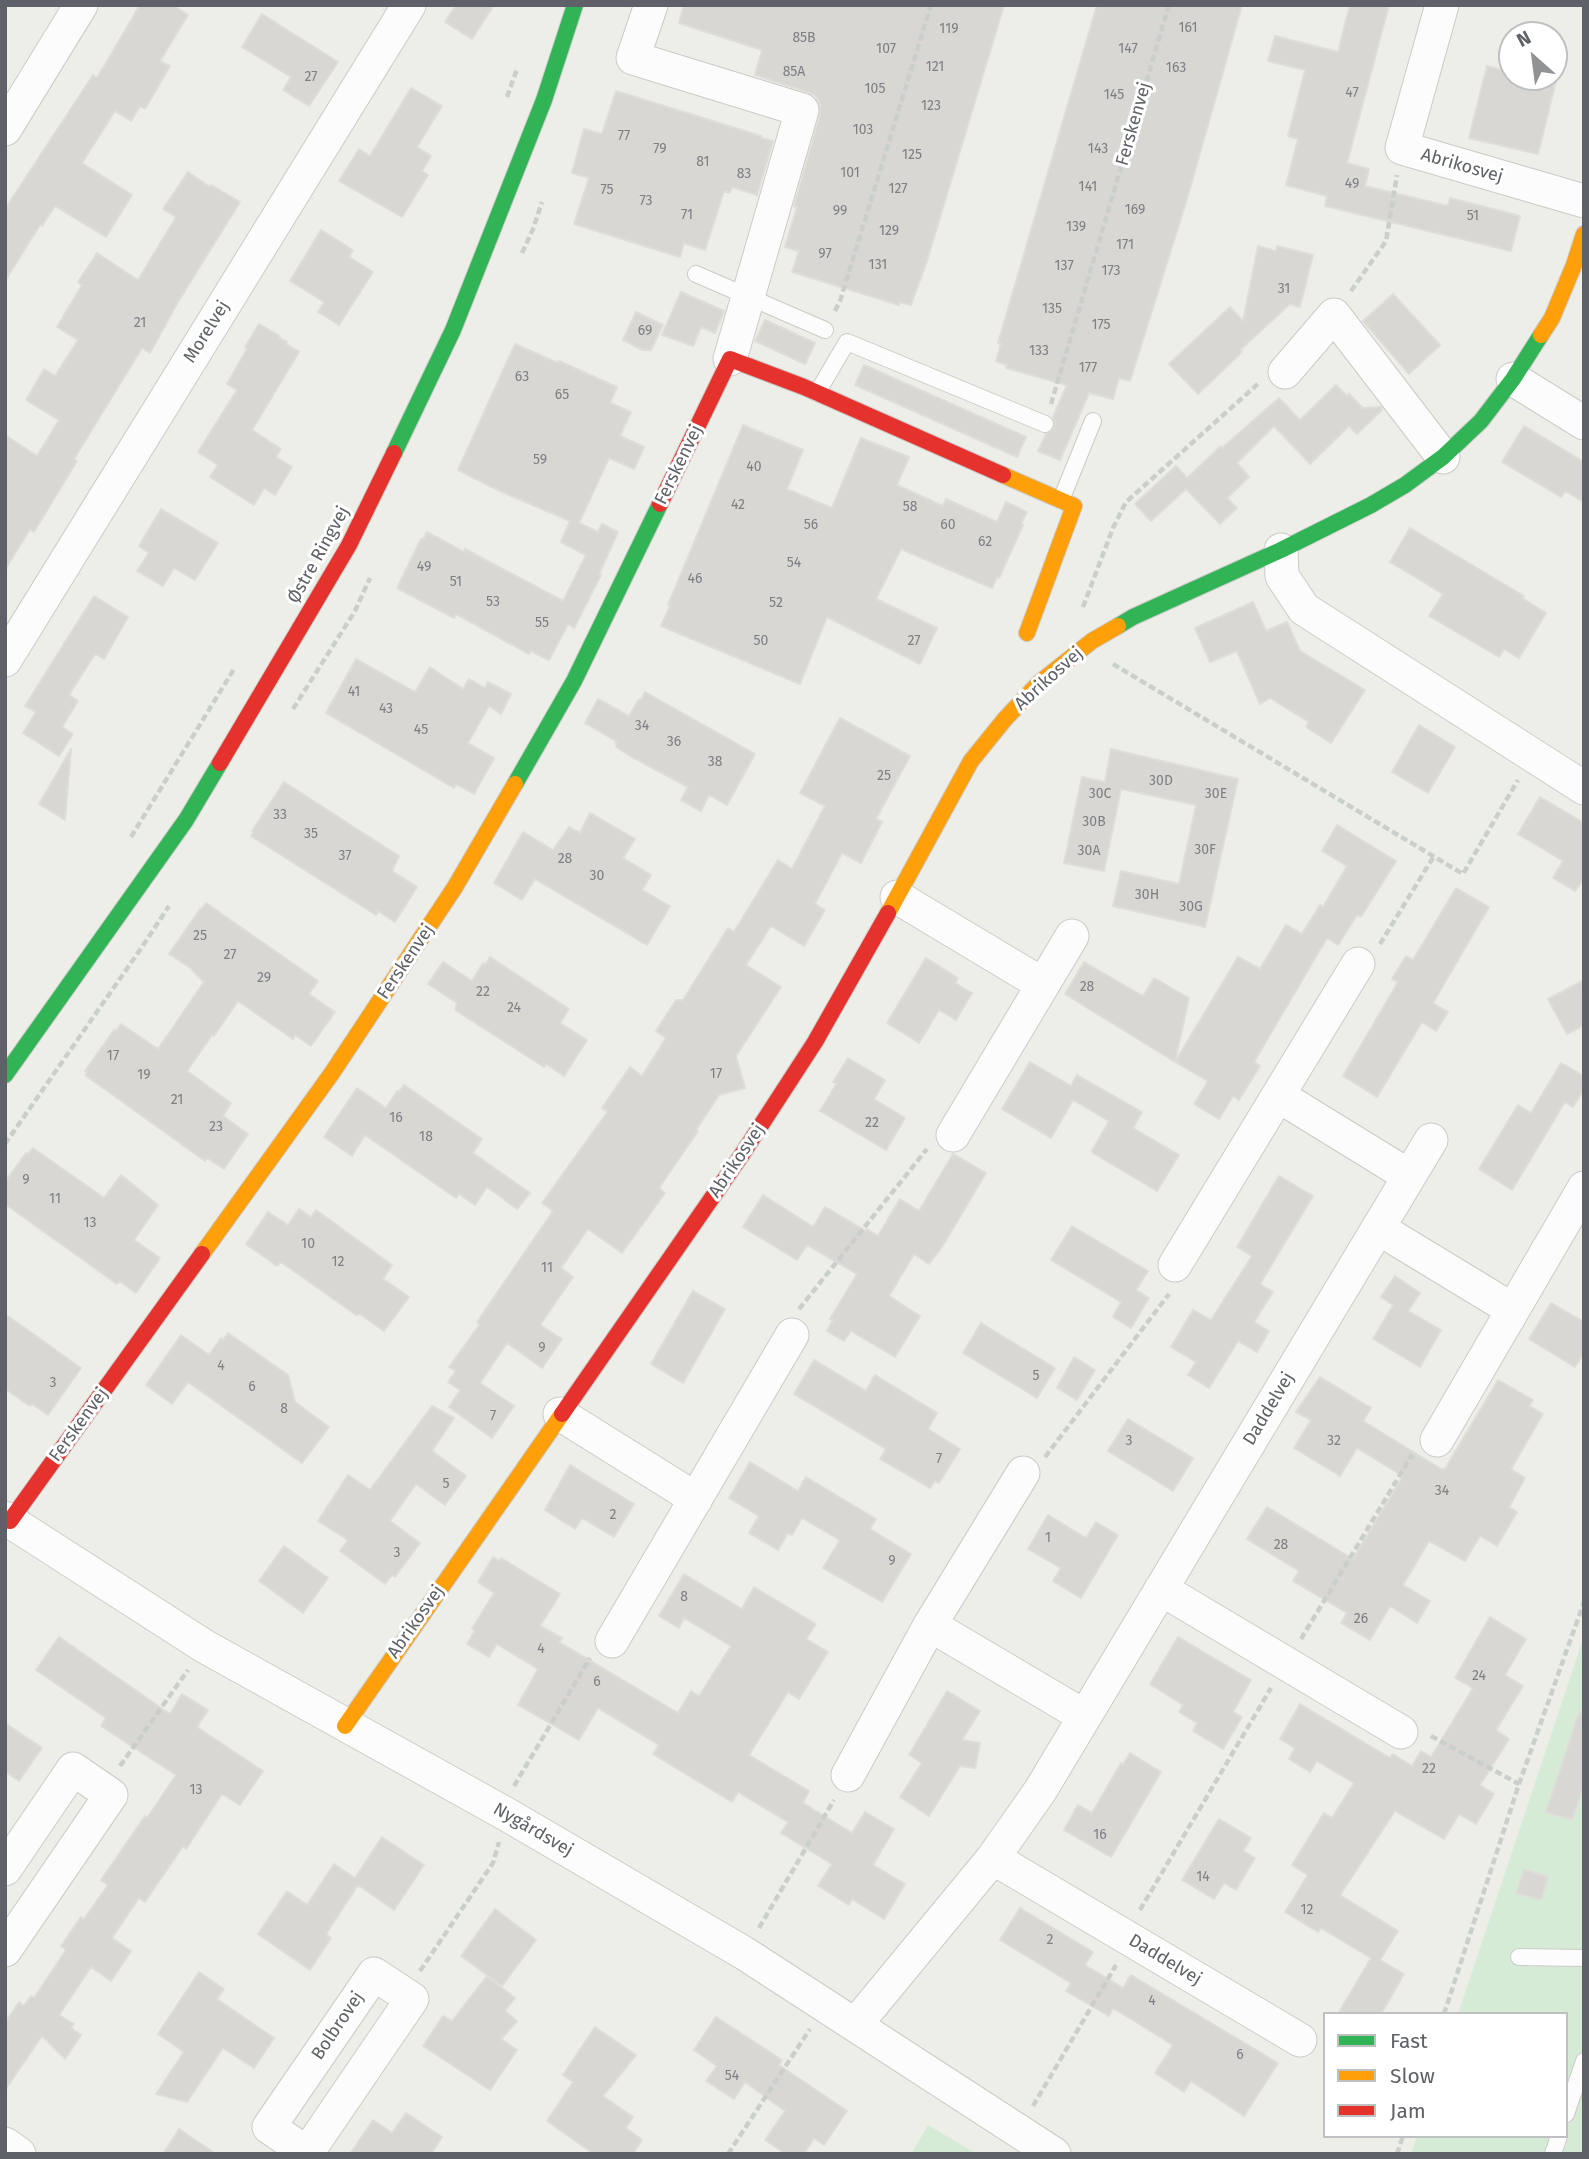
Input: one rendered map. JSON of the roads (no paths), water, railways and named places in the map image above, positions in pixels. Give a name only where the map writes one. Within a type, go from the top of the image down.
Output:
[{"type":"street","points":[[5,129],[81,5]]},
{"type":"street","name":"Morelvej","points":[[5,660],[409,5]]},
{"type":"street","name":"Østre Ringvej","points":[[5,1075],[187,820],[349,545],[453,330],[544,100],[575,5]]},
{"type":"street","name":"Ferskenvej","points":[[8,1519],[332,1073],[455,887],[574,681],[730,359],[802,110],[633,58],[651,5]]},
{"type":"street","name":"Abrikosvej","points":[[1441,5],[1402,148],[1584,201]]},
{"type":"street","name":"Abrikosvej","points":[[345,1726],[559,1414],[741,1156],[814,1042],[971,761],[1005,719],[1039,683],[1092,641],[1133,617],[1281,550],[1371,505],[1405,485],[1443,457],[1480,421],[1513,379],[1552,318],[1584,233]]},
{"type":"street","points":[[1285,372],[1334,315],[1443,457]]},
{"type":"street","points":[[730,359],[817,393],[1074,506],[1027,633]]},
{"type":"street","points":[[1513,379],[1584,423]]},
{"type":"street","points":[[1281,550],[1282,576],[1304,609],[1584,788]]},
{"type":"street","points":[[897,897],[1042,984]]},
{"type":"street","points":[[953,1135],[1072,936]]},
{"type":"street","points":[[1175,1265],[1358,964]]},
{"type":"street","points":[[1279,1096],[1409,1176]]},
{"type":"street","name":"Daddelvej","points":[[856,2024],[993,1858],[1040,1791],[1431,1140]]},
{"type":"street","points":[[1437,1440],[1584,1188]]},
{"type":"street","points":[[1378,1228],[1513,1310]]},
{"type":"street","points":[[612,1641],[792,1335]]},
{"type":"street","points":[[559,1414],[696,1499]]},
{"type":"street","points":[[848,1775],[930,1625],[1023,1473]]},
{"type":"street","name":"Nygårdsvej","points":[[8,1519],[204,1646],[506,1814],[744,1953],[1054,2154]]},
{"type":"street","points":[[1161,1589],[1401,1732]]},
{"type":"street","points":[[930,1625],[1084,1716]]},
{"type":"street","points":[[5,1869],[74,1769],[111,1795],[6,1949]]},
{"type":"street","name":"Daddelvej","points":[[993,1858],[1300,2040]]},
{"type":"street","name":"Bolbrovej","points":[[374,1974],[412,2000],[307,2153],[269,2127],[374,1974]]},
{"type":"street","points":[[5,2144],[19,2154]]},
{"type":"lane","points":[[696,274],[825,330]]},
{"type":"lane","points":[[817,393],[847,342],[1045,424]]},
{"type":"lane","points":[[1060,500],[1093,421]]},
{"type":"lane","points":[[1519,1957],[1584,1958]]},
{"type":"lane","points":[[1568,2108],[1584,2061]]}]
